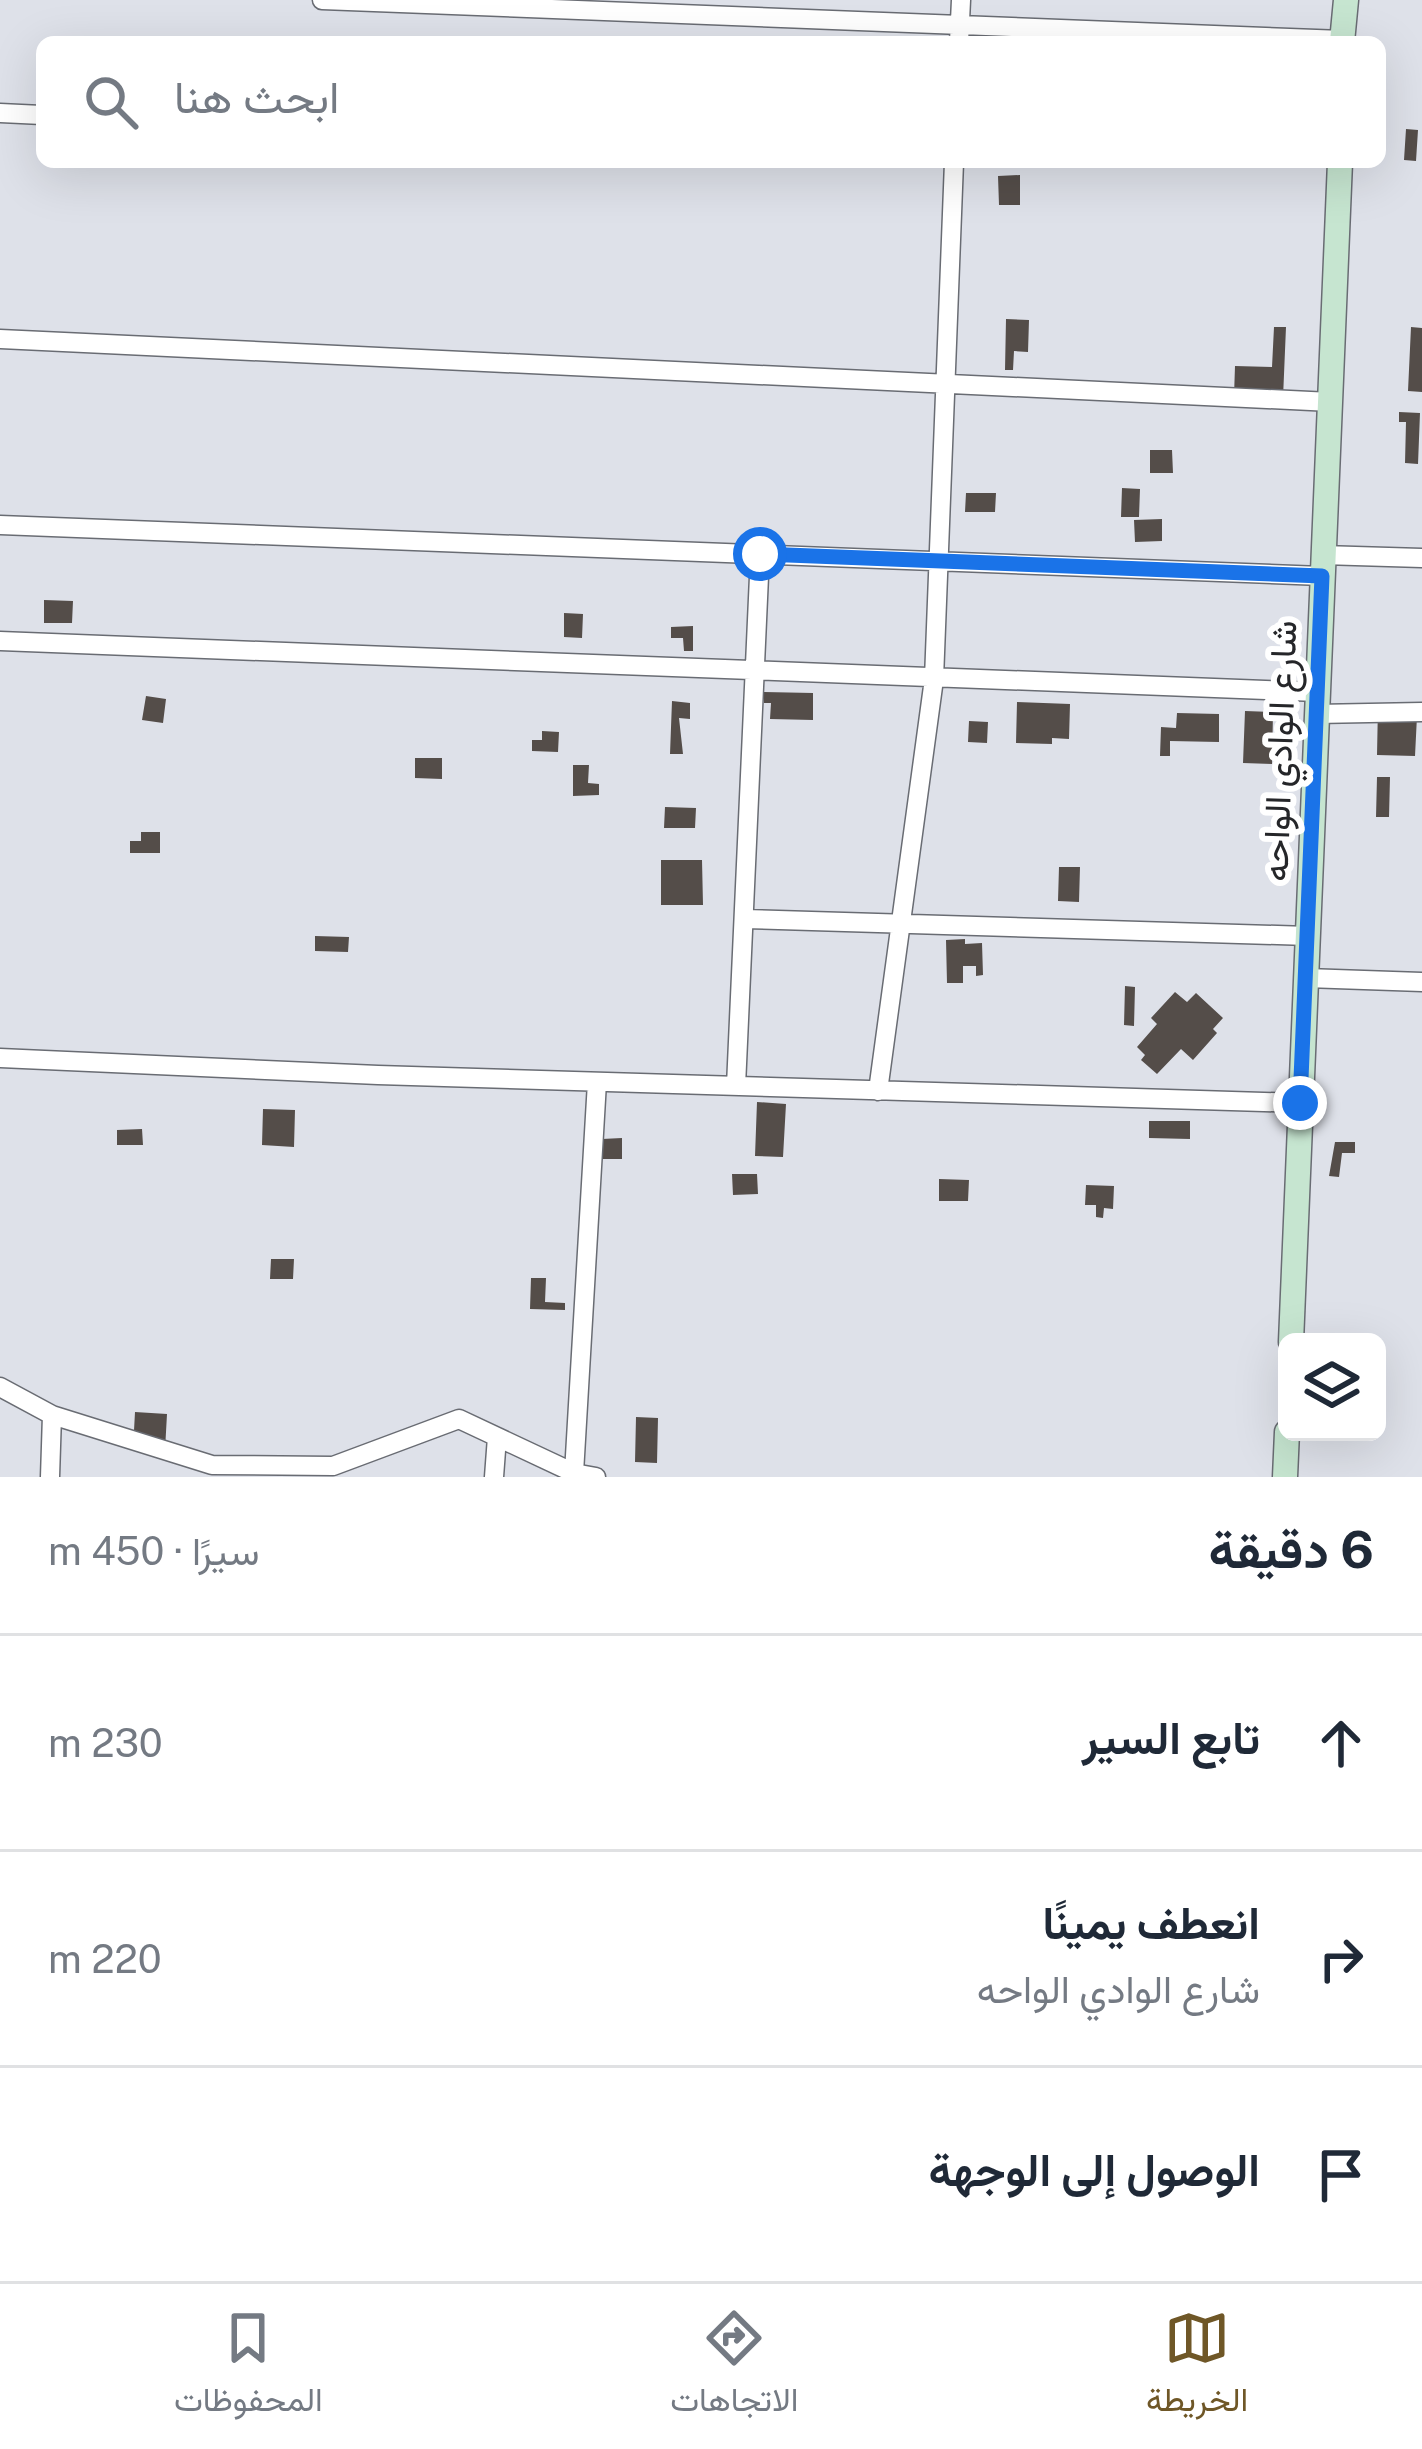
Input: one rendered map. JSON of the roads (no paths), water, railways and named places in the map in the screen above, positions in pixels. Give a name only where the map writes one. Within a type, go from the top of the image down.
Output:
[{"type":"main road","points":[[1342,36],[1346,0]]},
{"type":"main road","name":"شارع الوادي الواحه","points":[[1291,1333],[1340,168]]},
{"type":"main road","points":[[1285,1477],[1287,1441]]},
{"type":"street","points":[[322,0],[1068,36]]},
{"type":"street","points":[[959,34],[961,0]]},
{"type":"street","points":[[0,113],[36,115]]},
{"type":"street","points":[[878,1090],[934,680],[954,168]]},
{"type":"street","points":[[0,339],[1331,402]]},
{"type":"street","points":[[0,525],[938,561],[1322,566],[1422,558]]},
{"type":"street","points":[[736,1086],[760,554]]},
{"type":"street","points":[[0,640],[934,680],[1422,712]]},
{"type":"street","points":[[744,919],[1308,936]]},
{"type":"street","points":[[1306,978],[1422,982]]},
{"type":"street","points":[[0,1058],[1300,1103]]},
{"type":"street","points":[[574,1473],[597,1082]]},
{"type":"street","points":[[0,1388],[52,1415],[212,1465],[333,1466],[459,1420],[574,1473],[596,1477]]},
{"type":"street","points":[[50,1477],[52,1415]]},
{"type":"street","points":[[494,1477],[496,1437]]},
{"type":"street","points":[[360,1477],[361,1456]]}]
